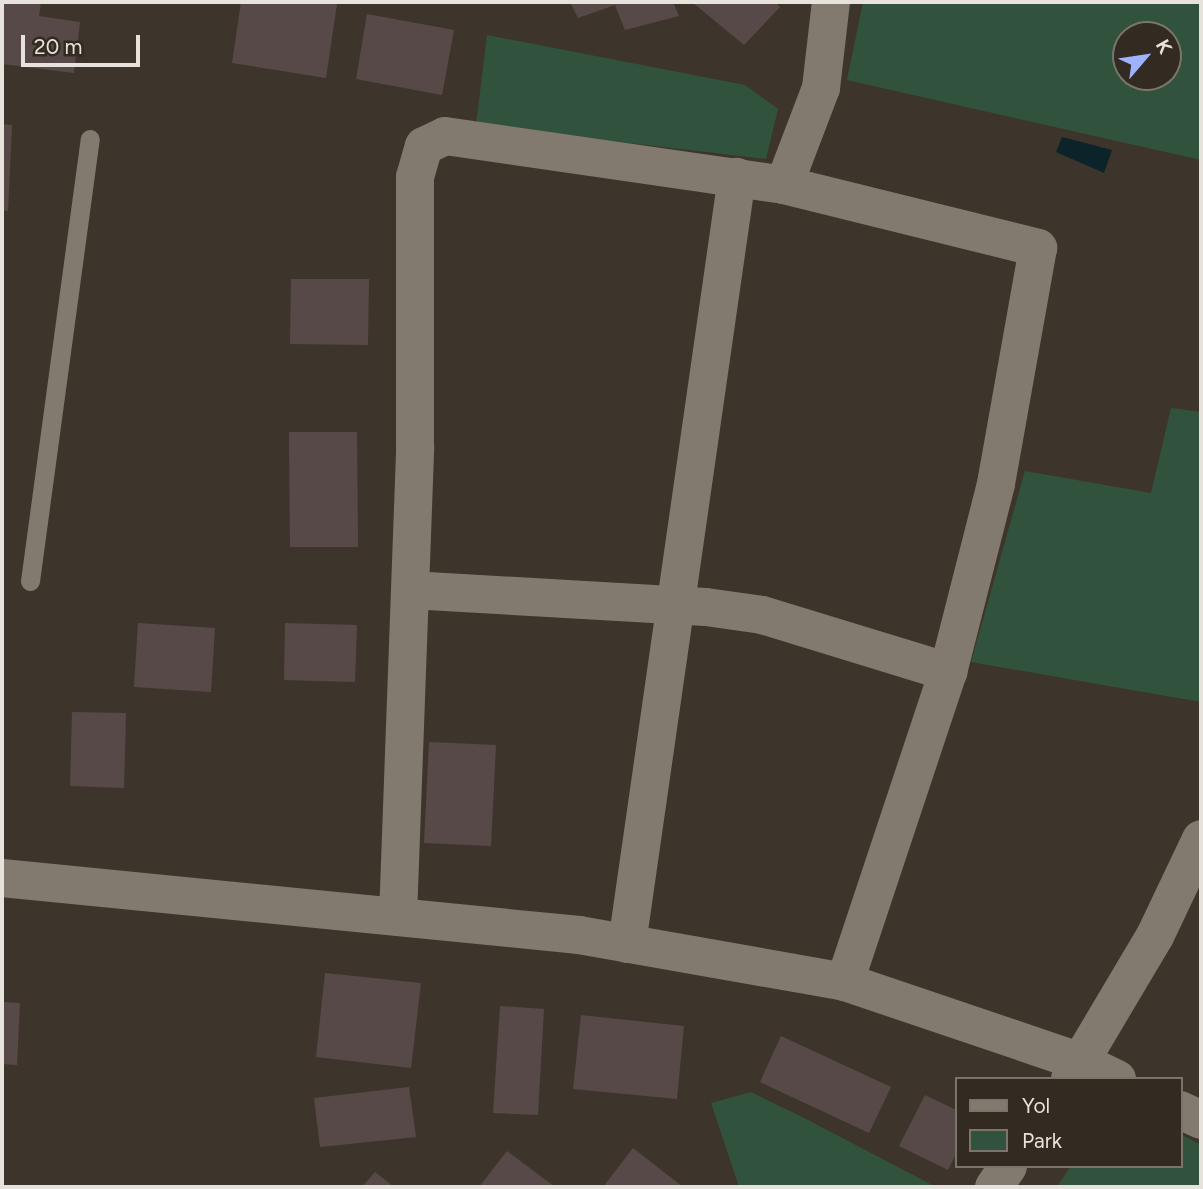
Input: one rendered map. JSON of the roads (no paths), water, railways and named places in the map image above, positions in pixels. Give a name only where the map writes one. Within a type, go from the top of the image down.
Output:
[{"type":"street","points":[[784,185],[821,88],[831,2]]},
{"type":"street","points":[[398,917],[410,590],[415,177],[424,146],[445,136],[784,185],[1038,248],[996,484],[948,672],[845,982]]},
{"type":"street","points":[[627,944],[737,177]]},
{"type":"street","points":[[410,590],[676,606],[762,615],[948,672]]},
{"type":"street","points":[[1076,1070],[1154,936],[1201,839]]},
{"type":"street","points":[[2,878],[398,917],[627,944],[845,982],[1076,1070],[1108,1077]]},
{"type":"street","points":[[1182,1111],[1201,1120]]},
{"type":"street","points":[[994,1187],[1007,1168]]},
{"type":"lane","points":[[30,581],[90,139]]},
{"type":"water","points":[[1062,137],[1112,150],[1104,173],[1056,152]]}]
